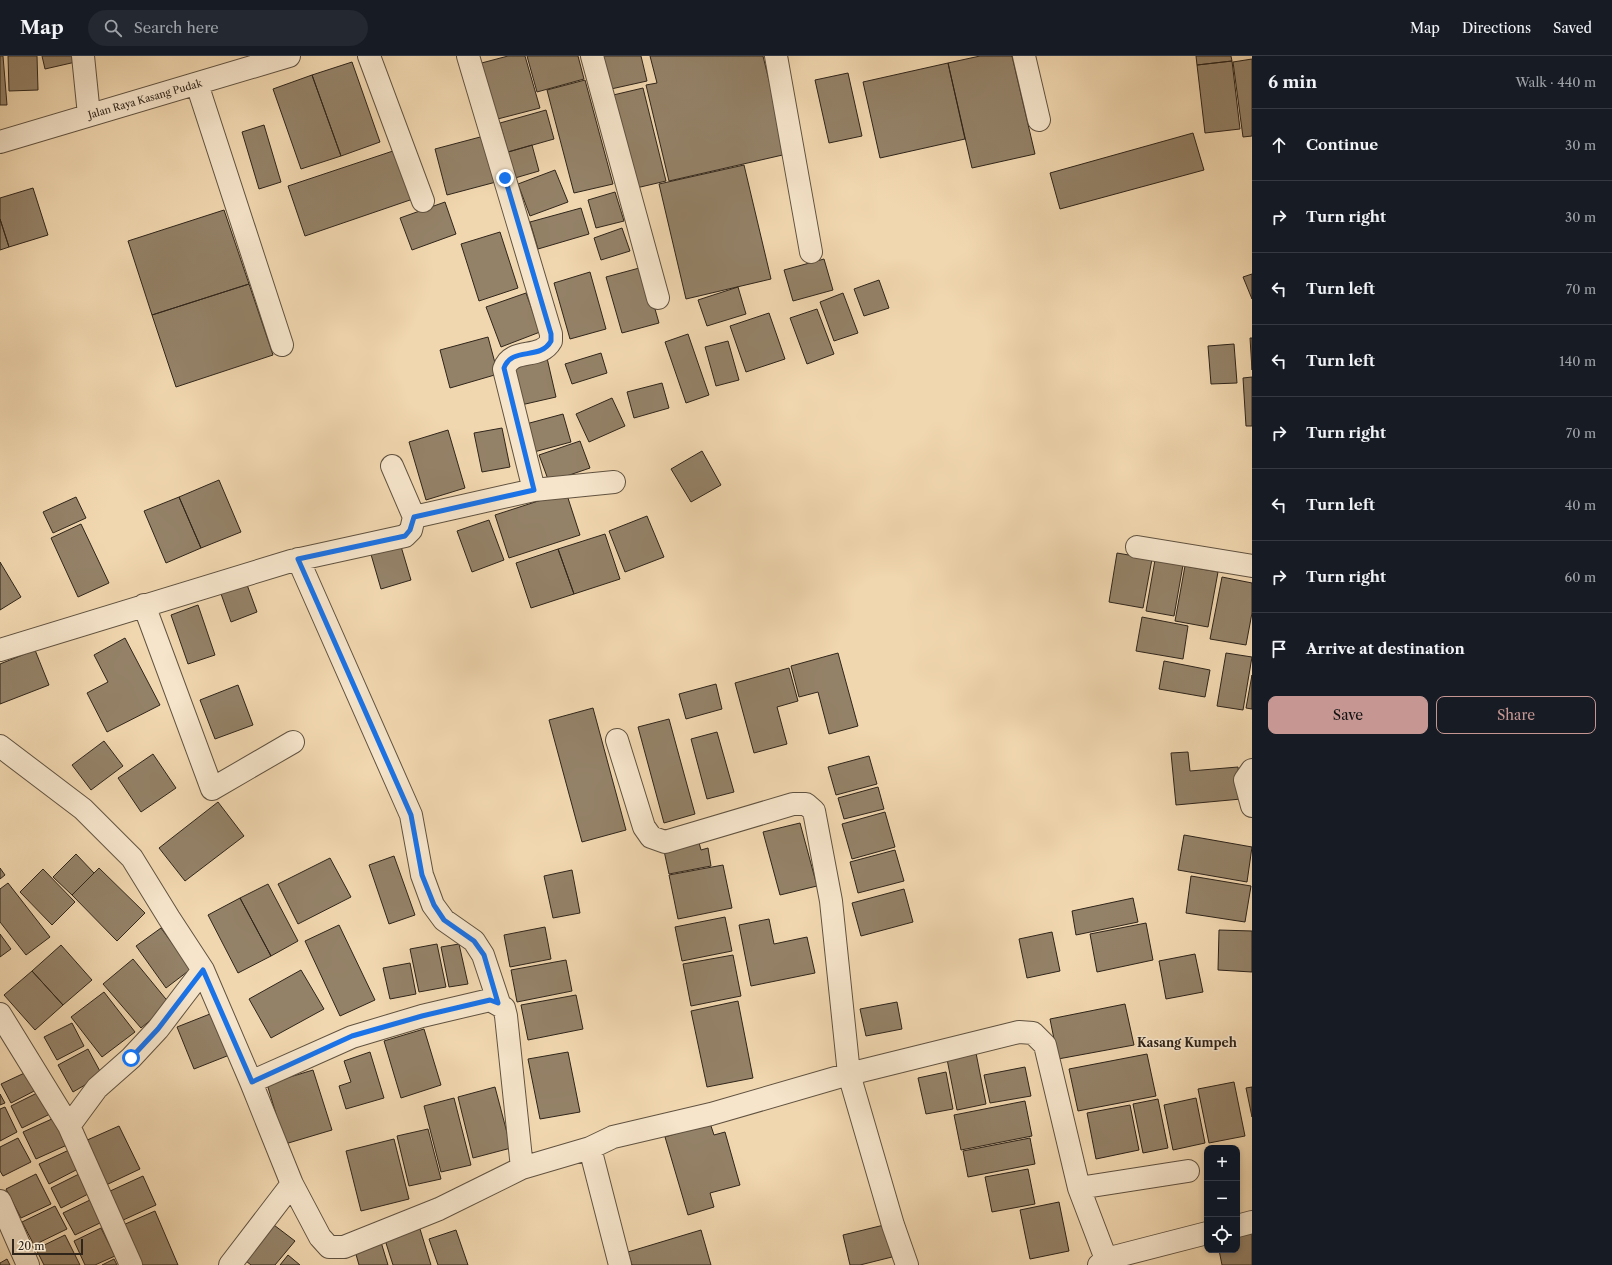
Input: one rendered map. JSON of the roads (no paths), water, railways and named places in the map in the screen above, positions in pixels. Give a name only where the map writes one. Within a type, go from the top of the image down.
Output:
[{"type":"street","points":[[83,56],[89,115]]},
{"type":"street","name":"Jalan Raya Kasang Pudak","points":[[0,142],[289,56]]},
{"type":"street","points":[[369,56],[423,201]]},
{"type":"street","points":[[468,56],[551,334],[551,341],[542,351],[516,356],[507,362],[504,368],[534,490]]},
{"type":"street","points":[[592,56],[658,298]]},
{"type":"street","points":[[776,56],[811,252]]},
{"type":"street","points":[[1024,56],[1039,120]]},
{"type":"street","points":[[197,84],[282,345]]},
{"type":"street","points":[[0,650],[298,559],[405,536],[410,530],[414,517],[392,466]]},
{"type":"street","points":[[414,517],[534,490],[614,482]]},
{"type":"street","points":[[1137,547],[1252,566]]},
{"type":"street","points":[[298,559],[411,815],[422,875],[434,905],[444,920],[474,941],[484,955],[498,1003]]},
{"type":"street","points":[[144,605],[212,789],[292,742]]},
{"type":"street","points":[[617,740],[644,827],[651,838],[665,842],[793,804],[806,804],[814,811],[831,901],[849,1074],[893,1224],[907,1265]]},
{"type":"street","points":[[0,746],[83,808],[132,858],[203,970],[252,1082],[292,1184],[320,1237],[329,1247],[344,1247],[439,1209],[522,1168],[590,1148],[613,1137],[711,1114],[849,1074],[1020,1032],[1033,1033],[1045,1045],[1079,1188],[1103,1262],[1204,1235]]},
{"type":"street","points":[[1252,770],[1245,780],[1252,806]]},
{"type":"street","points":[[69,1126],[97,1088],[131,1058],[158,1029],[203,970]]},
{"type":"street","points":[[252,1082],[352,1036],[422,1016],[490,1000],[498,1003],[504,1008],[506,1016],[522,1168]]},
{"type":"street","points":[[0,1014],[69,1126],[131,1265]]},
{"type":"street","points":[[590,1148],[620,1265]]},
{"type":"street","points":[[1079,1188],[1188,1171]]},
{"type":"street","points":[[230,1265],[292,1184]]},
{"type":"street","points":[[0,1201],[28,1265]]},
{"type":"street","points":[[1240,1225],[1252,1222]]},
{"type":"district","name":"Kasang Kumpeh","points":[[1187,1042]]}]
